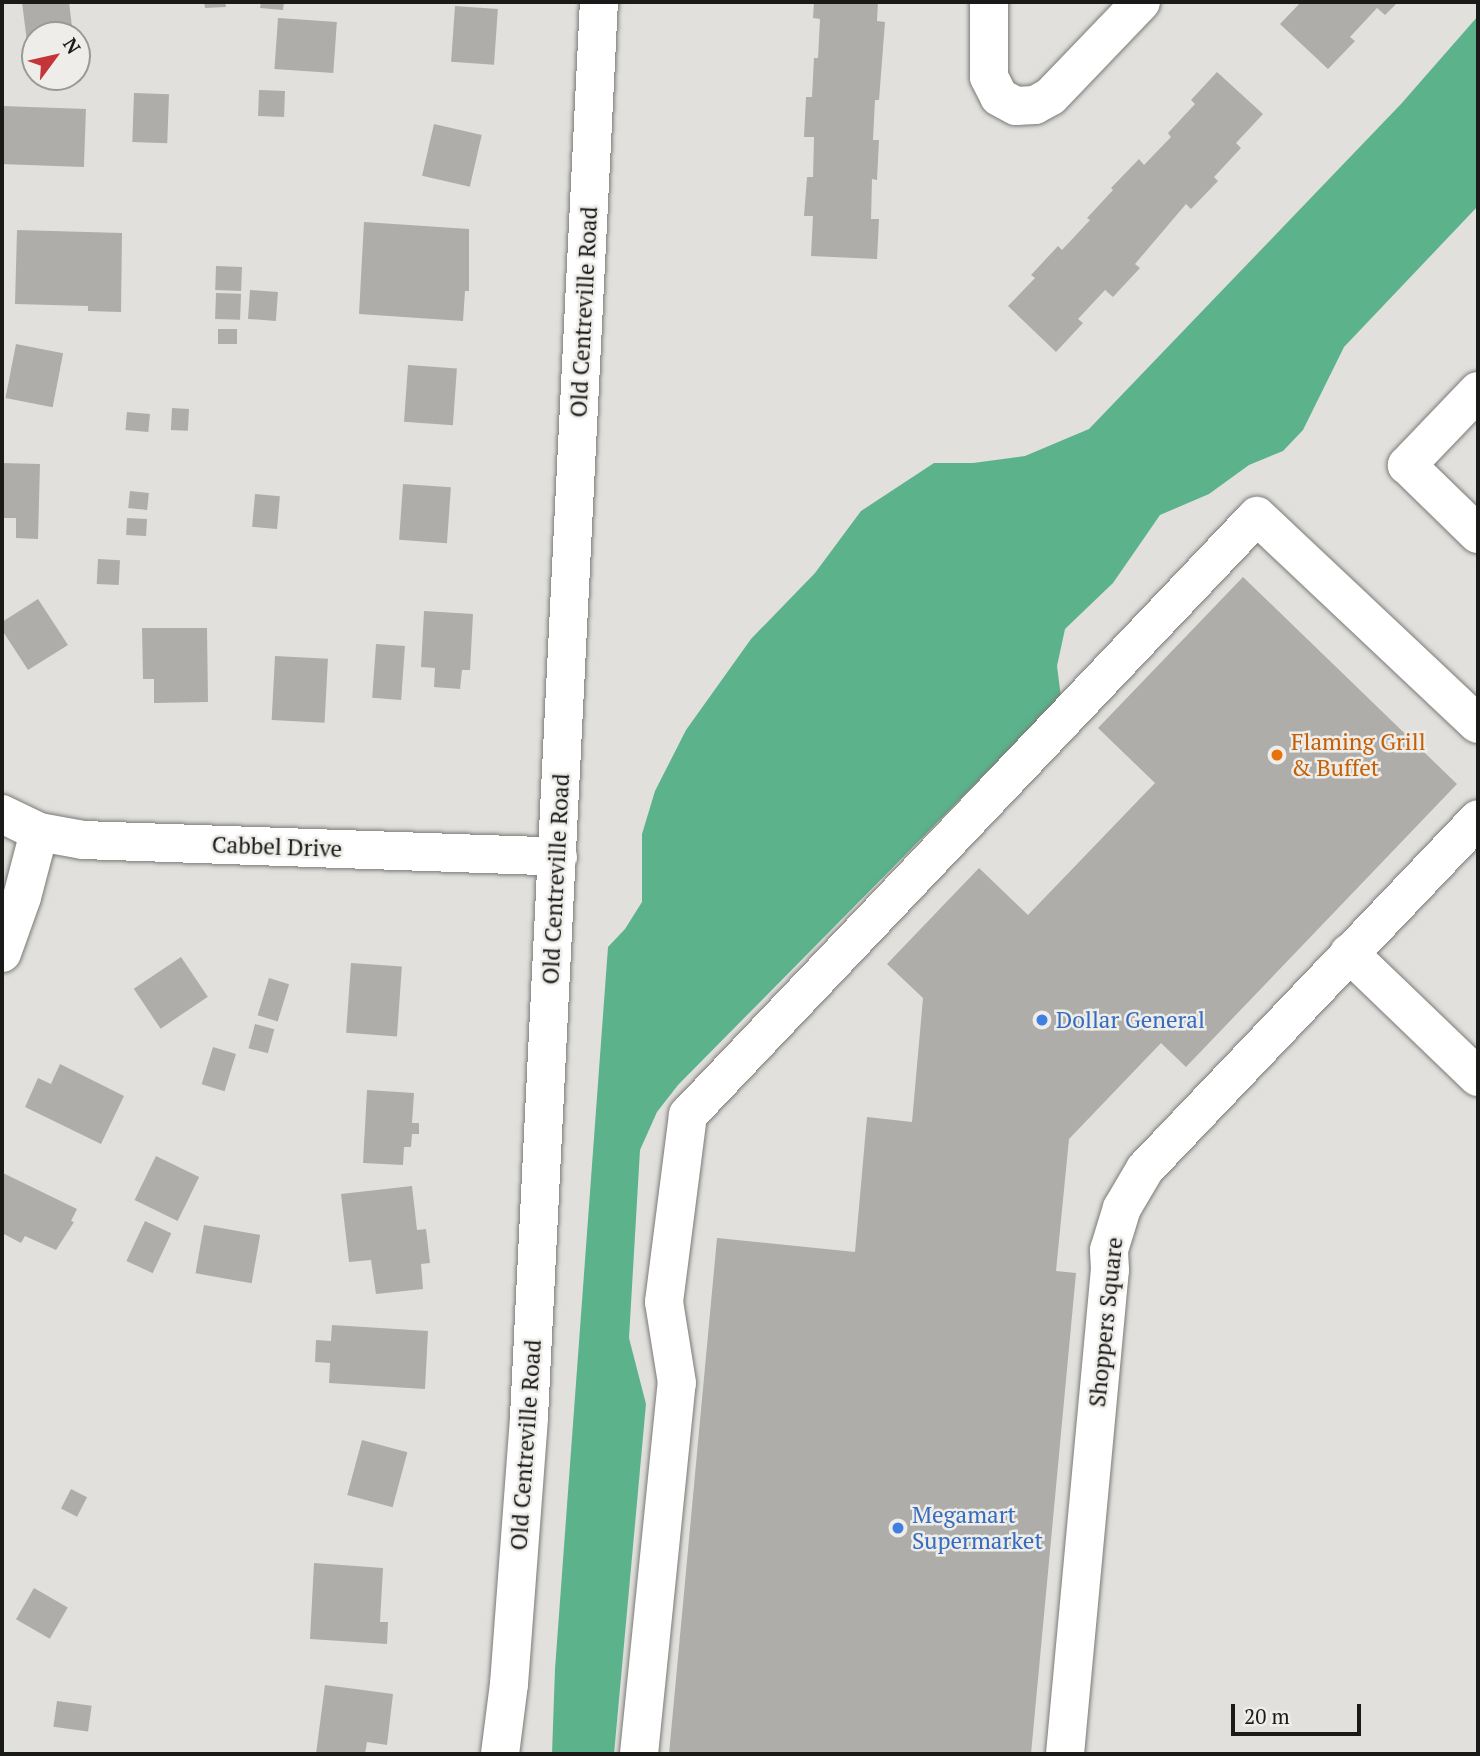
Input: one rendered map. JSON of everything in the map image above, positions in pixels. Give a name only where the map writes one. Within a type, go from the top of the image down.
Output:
[{"type":"street","name":"Old Centreville Road","points":[[500,1754],[509,1684],[529,1417],[599,2]]},
{"type":"street","points":[[989,2],[989,76],[999,97],[1016,106],[1035,106],[1051,96],[1141,2]]},
{"type":"street","points":[[1478,391],[1407,465],[1478,534]]},
{"type":"street","points":[[639,1754],[677,1383],[664,1302],[688,1115],[1257,516],[1478,724]]},
{"type":"street","name":"Cabbel Drive","points":[[2,814],[39,832],[83,840],[558,857]]},
{"type":"street","name":"Shoppers Square","points":[[1065,1754],[1110,1270],[1109,1250],[1122,1208],[1145,1169],[1478,818]]},
{"type":"street","points":[[2,953],[22,897],[39,832]]},
{"type":"street","points":[[1349,953],[1478,1077]]},
{"type":"green space","points":[[1478,16],[1478,206],[1344,347],[1303,430],[1283,451],[1249,465],[1209,494],[1160,515],[1113,583],[1065,629],[1057,666],[1061,697],[678,1085],[657,1112],[640,1150],[629,1338],[646,1404],[614,1754],[552,1754],[555,1669],[608,947],[625,929],[642,902],[642,834],[655,791],[686,730],[751,639],[815,573],[861,511],[934,463],[973,463],[1025,456],[1089,429],[1401,104]]},
{"type":"building","points":[[22,2],[69,2],[71,21],[24,21]]},
{"type":"building","points":[[204,2],[225,2],[226,7],[205,8]]},
{"type":"building","points":[[261,2],[284,2],[283,10],[260,8]]},
{"type":"building","points":[[814,2],[878,2],[877,21],[885,22],[873,140],[879,140],[877,180],[872,179],[871,219],[879,219],[877,259],[811,256],[813,216],[804,216],[807,177],[813,177],[814,137],[804,137],[806,97],[812,97],[814,58],[818,58],[820,19],[813,18]]},
{"type":"building","points":[[1301,2],[1398,2],[1385,15],[1377,8],[1350,37],[1355,41],[1328,69],[1280,24]]},
{"type":"building","points":[[455,6],[498,9],[494,65],[451,62]]},
{"type":"building","points":[[278,18],[337,22],[333,73],[274,69]]},
{"type":"building","points":[[1217,72],[1263,114],[1236,143],[1241,148],[1214,177],[1218,181],[1191,209],[1186,204],[1135,264],[1140,268],[1113,297],[1105,290],[1078,319],[1083,323],[1056,352],[1008,306],[1035,278],[1031,275],[1058,246],[1062,250],[1090,220],[1087,218],[1113,190],[1111,188],[1139,159],[1144,165],[1171,137],[1168,133],[1195,104],[1191,100]]},
{"type":"building","points":[[259,90],[285,91],[284,117],[258,116]]},
{"type":"building","points":[[134,93],[169,94],[167,143],[132,142]]},
{"type":"building","points":[[2,106],[86,109],[84,167],[2,164]]},
{"type":"building","points":[[434,124],[482,135],[470,187],[422,176]]},
{"type":"building","points":[[364,222],[469,229],[469,291],[465,291],[463,321],[359,314]]},
{"type":"building","points":[[17,230],[122,233],[121,312],[88,311],[88,306],[15,304]]},
{"type":"building","points":[[216,266],[242,267],[241,291],[215,290]]},
{"type":"building","points":[[250,290],[278,292],[276,321],[248,319]]},
{"type":"building","points":[[216,293],[241,294],[240,320],[215,319]]},
{"type":"building","points":[[218,329],[237,329],[237,344],[218,344]]},
{"type":"building","points":[[16,344],[63,353],[53,407],[6,398]]},
{"type":"building","points":[[408,365],[457,368],[453,425],[404,422]]},
{"type":"building","points":[[172,408],[189,409],[188,431],[171,430]]},
{"type":"building","points":[[127,412],[150,414],[148,432],[125,430]]},
{"type":"building","points":[[2,463],[40,464],[38,539],[16,538],[16,518],[2,518]]},
{"type":"building","points":[[403,484],[451,487],[447,543],[399,540]]},
{"type":"building","points":[[130,491],[149,493],[147,510],[128,508]]},
{"type":"building","points":[[255,494],[280,496],[277,529],[252,527]]},
{"type":"building","points":[[127,518],[147,519],[146,536],[126,535]]},
{"type":"building","points":[[98,559],[120,560],[119,585],[97,584]]},
{"type":"building","points":[[1243,577],[1457,784],[1186,1067],[1161,1043],[1069,1139],[1056,1271],[1076,1273],[1031,1754],[669,1754],[717,1238],[855,1252],[867,1117],[912,1122],[923,998],[887,964],[979,868],[1028,915],[1155,783],[1098,728]]},
{"type":"building","points":[[38,599],[68,645],[28,670],[2,630],[2,622]]},
{"type":"building","points":[[424,611],[473,614],[470,670],[462,670],[460,689],[434,687],[435,668],[421,667]]},
{"type":"building","points":[[142,628],[207,628],[208,702],[154,703],[154,679],[143,679]]},
{"type":"building","points":[[376,644],[405,646],[401,700],[372,698]]},
{"type":"building","points":[[275,656],[328,659],[325,723],[272,720]]},
{"type":"building","points":[[181,957],[208,997],[161,1029],[134,989]]},
{"type":"building","points":[[351,963],[402,967],[397,1036],[346,1033]]},
{"type":"building","points":[[269,978],[289,984],[278,1021],[258,1015]]},
{"type":"building","points":[[255,1024],[274,1029],[268,1053],[249,1048]]},
{"type":"building","points":[[213,1047],[236,1054],[225,1091],[202,1084]]},
{"type":"building","points":[[60,1064],[124,1096],[101,1144],[25,1107],[38,1078],[51,1084]]},
{"type":"building","points":[[367,1090],[414,1093],[412,1123],[419,1123],[419,1134],[412,1134],[411,1147],[404,1147],[403,1165],[363,1163]]},
{"type":"building","points":[[156,1156],[199,1177],[178,1221],[135,1200]]},
{"type":"building","points":[[3,1173],[77,1209],[71,1221],[74,1222],[56,1250],[25,1236],[21,1243],[2,1233]]},
{"type":"building","points":[[412,1186],[417,1230],[426,1229],[430,1263],[421,1264],[423,1289],[376,1294],[371,1260],[349,1262],[341,1194]]},
{"type":"building","points":[[145,1221],[171,1233],[153,1273],[126,1261]]},
{"type":"building","points":[[204,1225],[260,1235],[252,1283],[195,1273]]},
{"type":"building","points":[[332,1325],[428,1331],[425,1389],[329,1383],[330,1363],[315,1362],[316,1340],[331,1341]]},
{"type":"building","points":[[362,1440],[407,1452],[393,1507],[347,1495]]},
{"type":"building","points":[[71,1489],[87,1497],[77,1517],[61,1509]]},
{"type":"building","points":[[314,1563],[383,1568],[380,1622],[388,1622],[387,1644],[310,1639]]},
{"type":"building","points":[[34,1588],[68,1608],[50,1639],[16,1619]]},
{"type":"building","points":[[325,1685],[393,1694],[387,1745],[367,1742],[365,1754],[316,1754]]},
{"type":"building","points":[[57,1701],[92,1706],[88,1732],[53,1727]]},
{"type":"place","name":"Flaming Grill & Buffet","points":[[1277,755]]},
{"type":"place","name":"Dollar General","points":[[1042,1020]]},
{"type":"place","name":"Megamart Supermarket","points":[[898,1528]]}]
